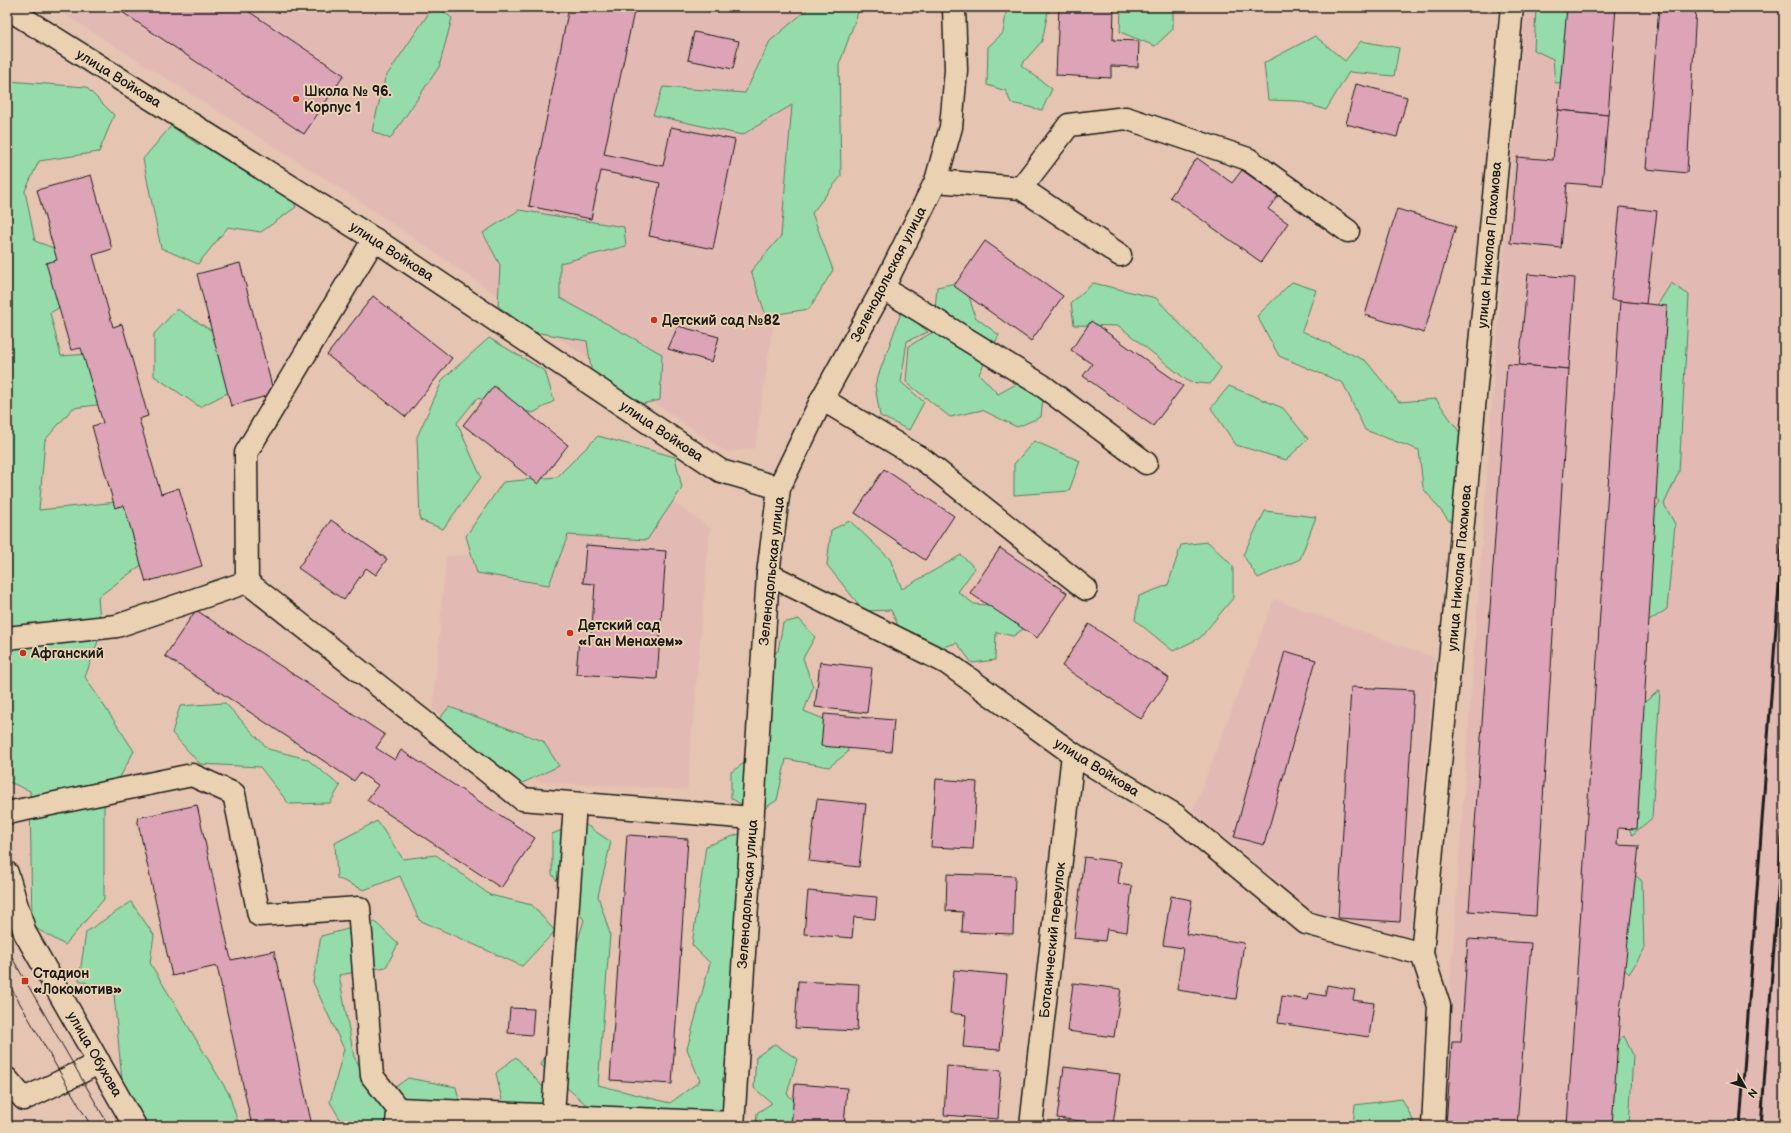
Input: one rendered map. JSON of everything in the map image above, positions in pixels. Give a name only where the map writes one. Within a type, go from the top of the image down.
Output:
[{"type":"street","name":"Зеленодольская улица","points":[[733,1124],[768,574],[779,488],[822,400],[883,288],[936,181],[951,127],[956,70],[954,7]]},
{"type":"street","name":"улица Николая Пахомова","points":[[1432,1126],[1439,1006],[1422,954],[1512,7]]},
{"type":"street","name":"улица Войкова","points":[[7,8],[374,239],[721,471],[779,488]]},
{"type":"street","points":[[1021,188],[1069,126],[1126,118],[1248,159],[1348,231]]},
{"type":"street","points":[[936,181],[1021,188],[1120,255]]},
{"type":"street","points":[[247,582],[246,453],[374,239]]},
{"type":"street","points":[[883,288],[1043,386],[1146,463]]},
{"type":"street","points":[[822,400],[925,461],[1086,589]]},
{"type":"street","name":"улица Войкова","points":[[768,574],[947,663],[1073,754],[1175,815],[1306,923],[1422,954]]},
{"type":"street","points":[[7,638],[117,626],[247,582]]},
{"type":"street","points":[[247,582],[522,799],[752,818]]},
{"type":"street","name":"Ботанический переулок","points":[[1031,1126],[1073,754]]},
{"type":"street","points":[[7,812],[192,775],[234,794],[259,915],[359,908],[372,1076],[398,1117],[553,1115],[733,1124]]},
{"type":"street","points":[[553,1115],[575,804]]},
{"type":"street","name":"улица Обухова","points":[[7,873],[25,933],[135,1126]]},
{"type":"street","points":[[7,1079],[24,1099],[99,1062]]},
{"type":"shaded area","name":"Детский сад №82","points":[[53,7],[820,7],[755,448],[726,452],[346,192]]},
{"type":"shaded area","points":[[1526,7],[1784,7],[1784,1126],[1440,1126],[1497,331]]},
{"type":"shaded area","name":"Детский сад «Ган Менахем»","points":[[604,452],[710,528],[687,790],[540,782],[433,709],[446,556],[522,553]]},
{"type":"shaded area","points":[[1274,599],[1435,658],[1409,940],[1325,922],[1193,811]]},
{"type":"green space","points":[[433,7],[437,7],[452,18],[439,67],[390,139],[372,131],[385,78]]},
{"type":"green space","points":[[810,7],[860,7],[839,65],[841,176],[812,213],[833,270],[809,309],[766,316],[751,271],[781,236],[792,105],[742,135],[653,115],[663,87],[745,93],[770,41]]},
{"type":"green space","points":[[1007,7],[1049,7],[1042,41],[1021,65],[1052,89],[1042,110],[1011,103],[1006,91],[987,85],[988,47],[1003,33]]},
{"type":"green space","points":[[1121,7],[1173,7],[1173,29],[1155,46],[1120,32]]},
{"type":"green space","points":[[1536,7],[1603,7],[1599,80],[1555,83],[1553,59],[1534,50]]},
{"type":"green space","points":[[1315,36],[1345,61],[1361,41],[1399,48],[1394,76],[1349,72],[1326,110],[1299,101],[1268,100],[1264,63]]},
{"type":"green space","points":[[8,81],[86,87],[114,115],[99,152],[39,161],[25,191],[35,241],[82,259],[89,290],[50,313],[61,356],[103,353],[111,403],[73,408],[45,440],[39,510],[137,500],[148,560],[98,597],[101,633],[85,677],[134,751],[104,807],[104,899],[65,945],[32,926],[30,791],[7,781]]},
{"type":"green space","points":[[171,126],[199,145],[232,137],[284,174],[296,207],[261,232],[228,227],[198,264],[161,248],[143,159]]},
{"type":"green space","points":[[519,210],[624,227],[626,246],[560,263],[560,298],[662,354],[660,400],[628,407],[593,382],[587,341],[534,332],[498,306],[500,265],[483,233]]},
{"type":"green space","points":[[965,281],[975,317],[999,335],[979,374],[998,394],[1022,381],[1043,397],[1041,417],[1017,427],[982,410],[950,417],[906,382],[909,346],[933,332],[937,287]]},
{"type":"green space","points":[[1292,282],[1316,290],[1302,331],[1366,361],[1399,402],[1436,399],[1475,454],[1473,510],[1450,522],[1423,488],[1419,450],[1365,430],[1343,383],[1279,356],[1257,316]]},
{"type":"green space","points":[[1093,283],[1156,298],[1221,368],[1210,384],[1189,382],[1119,326],[1074,325],[1071,303]]},
{"type":"green space","points":[[1671,283],[1689,295],[1679,472],[1664,504],[1675,524],[1667,609],[1643,625],[1632,538],[1660,503],[1644,481],[1652,314]]},
{"type":"green space","points":[[177,309],[236,346],[235,389],[200,407],[154,376],[154,334]]},
{"type":"green space","points":[[902,310],[928,332],[907,341],[901,382],[924,402],[909,430],[880,416],[875,385]]},
{"type":"green space","points":[[489,338],[545,371],[554,401],[533,413],[477,398],[457,423],[481,477],[443,529],[420,520],[417,437],[443,379]]},
{"type":"green space","points":[[1229,386],[1283,408],[1308,439],[1286,460],[1236,445],[1211,408]]},
{"type":"green space","points":[[598,436],[675,457],[682,488],[647,540],[568,535],[549,585],[477,573],[466,536],[503,482],[557,477]]},
{"type":"green space","points":[[1034,441],[1080,461],[1069,491],[1014,495],[1014,464]]},
{"type":"green space","points":[[1265,511],[1316,517],[1300,559],[1258,578],[1243,555]]},
{"type":"green space","points":[[850,521],[890,559],[902,589],[961,555],[975,568],[958,592],[974,604],[1016,607],[1028,626],[1013,636],[996,632],[995,660],[972,663],[957,643],[934,649],[900,630],[891,610],[864,611],[827,565],[831,530]]},
{"type":"green space","points":[[1208,542],[1233,566],[1233,598],[1200,638],[1173,651],[1135,620],[1139,596],[1168,585],[1181,545]]},
{"type":"green space","points":[[799,619],[815,637],[803,658],[813,687],[804,711],[846,728],[848,752],[829,767],[786,759],[777,800],[756,814],[731,798],[731,772],[759,753],[754,666],[778,651],[783,623]]},
{"type":"green space","points":[[1660,690],[1652,818],[1632,835],[1624,816],[1632,712]]},
{"type":"green space","points":[[225,703],[268,749],[307,759],[340,786],[330,803],[289,804],[260,767],[200,764],[172,733],[180,706]]},
{"type":"green space","points":[[449,707],[543,741],[559,766],[518,785],[435,724]]},
{"type":"green space","points":[[377,821],[403,859],[436,855],[490,895],[532,905],[555,931],[522,966],[419,920],[400,876],[364,890],[337,878],[335,843]]},
{"type":"green space","points":[[582,822],[611,842],[598,896],[610,934],[598,1085],[670,1103],[700,1081],[687,1049],[710,963],[692,945],[706,846],[739,834],[755,887],[732,946],[734,1053],[722,1080],[740,1107],[735,1126],[598,1115],[541,1065],[574,998],[568,974],[584,920],[552,874],[552,834]]},
{"type":"green space","points":[[1625,867],[1642,881],[1644,950],[1629,974],[1611,955]]},
{"type":"green space","points":[[131,902],[154,935],[150,963],[229,1094],[239,1126],[144,1126],[123,1092],[114,994],[79,980],[86,932]]},
{"type":"green space","points":[[375,922],[398,944],[386,967],[339,975],[354,1057],[380,1098],[408,1078],[456,1087],[464,1122],[460,1126],[344,1126],[330,1102],[344,1049],[313,982],[321,936]]},
{"type":"green space","points":[[1624,1036],[1633,1055],[1629,1126],[1600,1126],[1606,1050]]},
{"type":"green space","points":[[775,1044],[797,1059],[787,1094],[807,1112],[803,1126],[756,1126],[757,1113],[772,1103],[754,1088],[756,1057]]},
{"type":"green space","points":[[516,1057],[543,1087],[546,1126],[475,1126],[474,1122],[506,1118],[496,1073]]},
{"type":"green space","points":[[1402,1099],[1416,1126],[1353,1126],[1355,1105]]},
{"type":"building","points":[[125,7],[242,7],[344,75],[304,134],[122,12]]},
{"type":"building","points":[[569,7],[635,7],[604,154],[663,166],[671,127],[735,140],[713,249],[649,236],[660,183],[601,171],[591,219],[529,206]]},
{"type":"building","points":[[1059,7],[1114,7],[1113,40],[1139,41],[1138,67],[1111,66],[1111,78],[1056,75]]},
{"type":"building","points":[[1567,7],[1616,7],[1608,115],[1558,110]]},
{"type":"building","points":[[1659,7],[1696,7],[1687,173],[1646,169]]},
{"type":"building","points":[[694,32],[739,41],[733,69],[688,60]]},
{"type":"building","points":[[1356,84],[1407,97],[1397,137],[1346,124]]},
{"type":"building","points":[[1558,110],[1608,115],[1602,186],[1567,183],[1561,248],[1510,243],[1517,157],[1553,160]]},
{"type":"building","points":[[1197,158],[1232,183],[1242,170],[1278,196],[1268,209],[1288,223],[1261,262],[1170,197]]},
{"type":"building","points":[[91,175],[112,249],[93,255],[113,327],[122,324],[148,416],[139,419],[161,494],[179,488],[202,566],[146,582],[124,505],[115,508],[92,426],[103,423],[81,348],[71,350],[46,263],[57,260],[37,190]]},
{"type":"building","points":[[1620,207],[1657,211],[1646,304],[1611,300]]},
{"type":"building","points":[[1397,209],[1456,226],[1424,333],[1365,315]]},
{"type":"building","points":[[985,241],[1063,296],[1031,341],[954,286]]},
{"type":"building","points":[[240,263],[274,394],[231,406],[197,274]]},
{"type":"building","points":[[1528,274],[1575,278],[1569,369],[1519,365]]},
{"type":"building","points":[[373,296],[452,358],[406,417],[327,355]]},
{"type":"building","points":[[1620,301],[1667,306],[1637,829],[1618,828],[1617,845],[1639,846],[1620,1011],[1612,1126],[1567,1126]]},
{"type":"building","points":[[1091,321],[1183,386],[1153,426],[1083,376],[1092,364],[1071,350]]},
{"type":"building","points":[[678,326],[719,337],[712,362],[668,349]]},
{"type":"building","points":[[1507,364],[1569,369],[1536,916],[1469,911]]},
{"type":"building","points":[[494,386],[568,445],[538,484],[463,425]]},
{"type":"building","points":[[884,469],[954,516],[925,560],[855,513]]},
{"type":"building","points":[[331,520],[387,559],[376,575],[366,568],[344,600],[298,568]]},
{"type":"building","points":[[586,545],[666,551],[657,679],[576,674],[579,639],[591,640],[595,584],[583,583]]},
{"type":"building","points":[[1000,548],[1067,593],[1037,638],[970,593]]},
{"type":"building","points":[[196,610],[385,735],[376,748],[395,760],[401,750],[535,838],[501,888],[367,800],[378,785],[360,773],[354,781],[165,656]]},
{"type":"building","points":[[1089,624],[1169,678],[1141,719],[1062,666]]},
{"type":"building","points":[[1285,651],[1316,660],[1264,845],[1234,837]]},
{"type":"building","points":[[820,662],[872,668],[867,713],[815,707]]},
{"type":"building","points":[[1351,687],[1414,690],[1400,922],[1338,918]]},
{"type":"building","points":[[824,714],[894,720],[891,752],[821,746]]},
{"type":"building","points":[[936,779],[977,782],[973,849],[931,847]]},
{"type":"building","points":[[817,799],[866,804],[859,867],[809,861]]},
{"type":"building","points":[[197,805],[231,960],[274,951],[312,1126],[252,1126],[217,966],[172,976],[137,818]]},
{"type":"building","points":[[627,835],[688,839],[672,1084],[610,1080]]},
{"type":"building","points":[[1084,857],[1121,862],[1118,884],[1132,886],[1127,932],[1107,929],[1105,941],[1074,938]]},
{"type":"building","points":[[947,874],[1015,876],[1013,934],[962,932],[963,912],[946,911]]},
{"type":"building","points":[[808,891],[877,897],[875,919],[854,917],[852,938],[804,934]]},
{"type":"building","points":[[1171,896],[1192,900],[1186,934],[1244,943],[1236,999],[1177,990],[1183,948],[1163,945]]},
{"type":"building","points":[[1468,939],[1531,943],[1517,1126],[1446,1126],[1452,1042],[1461,1042]]},
{"type":"building","points":[[954,970],[1007,975],[1000,1050],[963,1047],[966,1015],[950,1013]]},
{"type":"building","points":[[798,981],[859,984],[857,1031],[795,1028]]},
{"type":"building","points":[[1073,983],[1121,989],[1114,1037],[1067,1031]]},
{"type":"building","points":[[1327,985],[1355,990],[1353,1000],[1374,1003],[1369,1037],[1278,1023],[1282,996],[1308,1000],[1309,993],[1325,996]]},
{"type":"building","points":[[510,1008],[534,1009],[532,1035],[508,1033]]},
{"type":"building","points":[[947,1066],[1001,1070],[998,1119],[944,1115]]},
{"type":"building","points":[[1064,1067],[1120,1074],[1113,1125],[1057,1118]]},
{"type":"building","points":[[795,1084],[847,1088],[844,1126],[791,1126]]},
{"type":"tram line","points":[[7,949],[109,1126]]},
{"type":"tram line","points":[[7,981],[91,1126]]},
{"type":"railway","points":[[1740,1126],[1784,516]]},
{"type":"railway","points":[[1761,1126],[1784,809]]},
{"type":"place","name":"Школа № 96. Корпус 1","points":[[296,99]]},
{"type":"place","name":"Детский сад №82","points":[[654,320]]},
{"type":"place","name":"Детский сад «Ган Менахем»","points":[[570,633]]},
{"type":"place","name":"Афганский","points":[[23,653]]},
{"type":"place","name":"Стадион «Локомотив»","points":[[25,981]]}]
